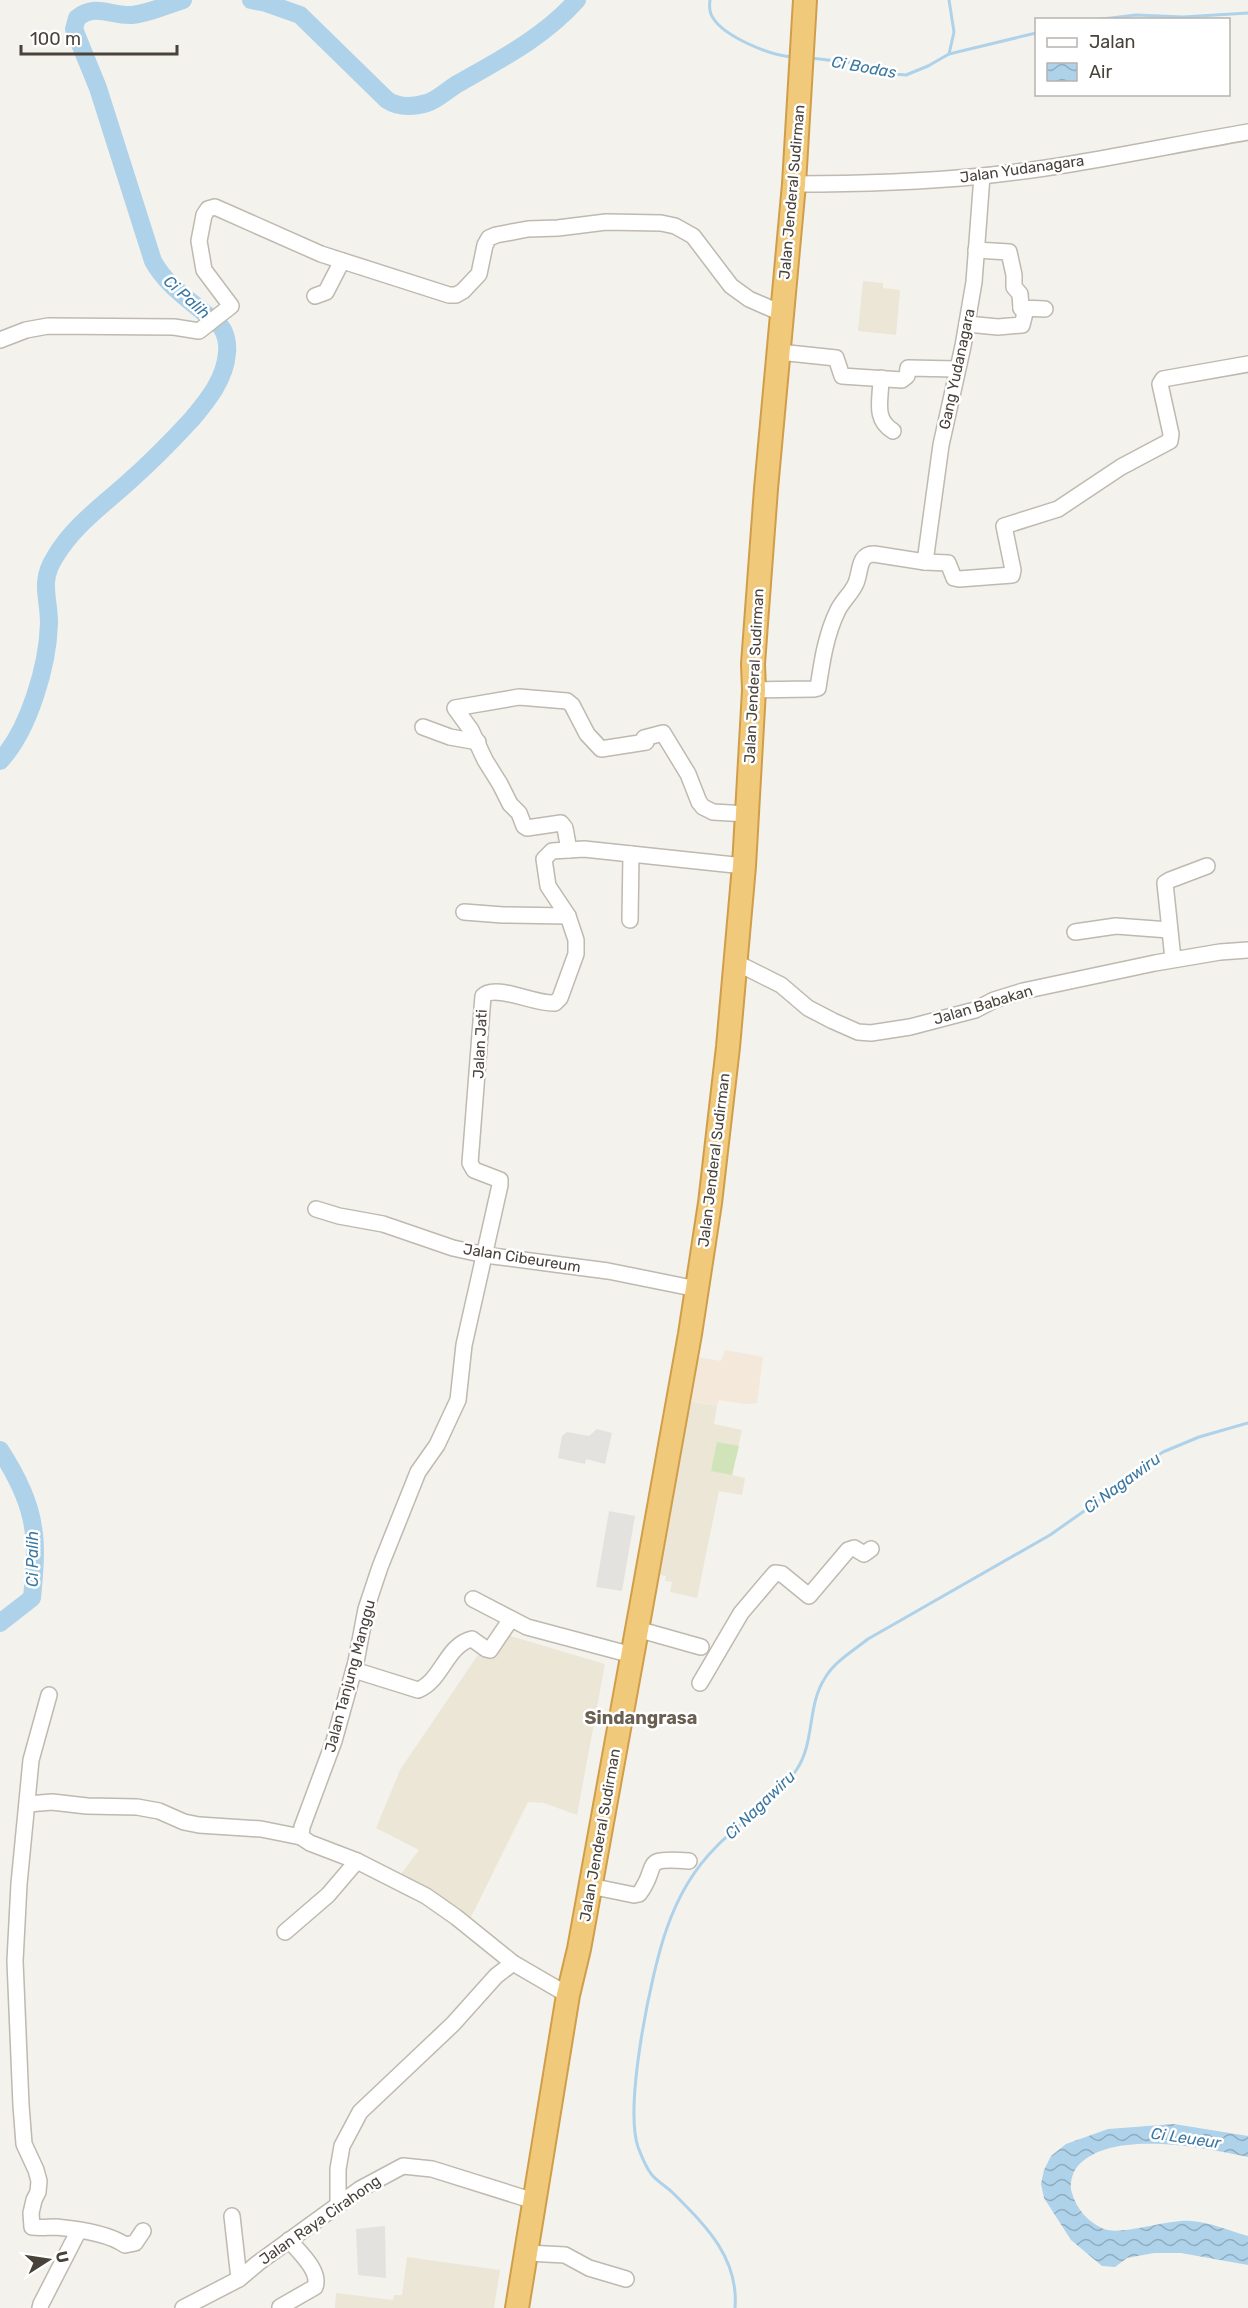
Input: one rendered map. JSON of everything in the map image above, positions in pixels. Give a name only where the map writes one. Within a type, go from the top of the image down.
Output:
[{"type":"highway","name":"Jalan Jenderal Sudirman","points":[[517,2308],[568,1995],[637,1629],[697,1289],[718,1142],[744,866],[754,690],[753,664],[781,313],[794,184],[805,0]]},
{"type":"street","name":"Jalan Yudanagara","points":[[794,184],[849,184],[982,176],[1057,166],[1248,132]]},
{"type":"street","name":"Gang Yudanagara","points":[[925,562],[941,445],[974,282],[982,176]]},
{"type":"street","points":[[0,340],[26,330],[48,326],[174,327],[199,331],[230,308],[230,303],[204,270],[199,241],[204,214],[208,209],[215,207],[306,248],[456,295],[470,285],[479,274],[485,244],[489,238],[496,235],[528,229],[606,222],[662,223],[675,226],[693,237],[731,286],[749,299],[781,313]]},
{"type":"street","points":[[967,324],[998,327],[1022,325],[1025,313],[1021,308],[1020,294],[1014,287],[1009,252],[976,250]]},
{"type":"street","points":[[315,296],[326,292],[342,261]]},
{"type":"street","points":[[1021,308],[1045,309]]},
{"type":"street","points":[[779,352],[836,358],[842,376],[902,380],[907,376],[908,368],[957,369]]},
{"type":"street","points":[[754,690],[814,689],[818,687],[823,655],[833,623],[857,582],[862,559],[866,555],[948,563],[954,578],[959,579],[1012,575],[1004,526],[1058,509],[1121,467],[1170,441],[1161,381],[1248,364]]},
{"type":"street","points":[[880,378],[881,418],[884,425],[893,431]]},
{"type":"street","points":[[569,850],[565,828],[561,823],[527,828],[524,826],[519,813],[510,804],[485,760],[478,742],[455,708],[519,697],[567,701],[572,705],[587,734],[601,749],[638,745],[646,742],[644,738],[663,733],[688,774],[703,807],[713,812],[747,814]]},
{"type":"street","points":[[423,727],[450,737],[478,742]]},
{"type":"street","name":"Jalan Jati","points":[[485,1255],[500,1180],[474,1170],[470,1162],[481,1049],[483,996],[495,990],[551,1004],[558,1001],[576,954],[576,934],[568,916],[550,891],[544,859],[552,851],[584,849],[744,866]]},
{"type":"street","points":[[630,920],[632,854]]},
{"type":"street","points":[[1173,959],[1165,884],[1207,866]]},
{"type":"street","points":[[464,912],[568,916]]},
{"type":"street","points":[[1075,932],[1116,926],[1169,930]]},
{"type":"street","name":"Jalan Babakan","points":[[735,962],[781,986],[808,1008],[858,1032],[871,1033],[910,1028],[975,1010],[994,1000],[1023,991],[1173,959],[1248,950]]},
{"type":"street","name":"Jalan Cibeureum","points":[[316,1209],[339,1216],[374,1222],[453,1248],[485,1255],[608,1271],[697,1289]]},
{"type":"street","name":"Jalan Tanjung Manggu","points":[[301,1837],[304,1822],[334,1742],[354,1670],[366,1609],[380,1567],[418,1472],[437,1445],[458,1400],[464,1345],[485,1255]]},
{"type":"street","points":[[700,1683],[741,1613],[775,1573],[782,1574],[806,1600],[848,1550],[854,1548],[864,1554],[871,1549]]},
{"type":"street","points":[[473,1599],[526,1627],[632,1655]]},
{"type":"street","points":[[354,1670],[418,1690],[429,1684],[455,1648],[464,1642],[472,1639],[490,1650],[511,1619]]},
{"type":"street","points":[[637,1629],[701,1647]]},
{"type":"street","points":[[49,1695],[31,1760],[19,1884],[15,1961],[24,2144],[39,2181],[30,2222],[32,2227],[36,2228],[53,2227],[117,2239],[125,2245],[135,2243],[142,2231]]},
{"type":"street","points":[[28,1804],[52,1802],[87,1806],[137,1807],[159,1811],[184,1822],[198,1825],[261,1829],[301,1837],[310,1843],[357,1861],[426,1896],[513,1963],[568,1995]]},
{"type":"street","points":[[590,1886],[633,1896],[639,1894],[654,1863],[660,1860],[689,1861]]},
{"type":"street","points":[[285,1932],[328,1895],[357,1861]]},
{"type":"street","points":[[338,2204],[338,2169],[342,2146],[360,2112],[453,2024],[496,1976],[513,1963]]},
{"type":"street","name":"Jalan Raya Cirahong","points":[[183,2308],[239,2279],[338,2204],[369,2183],[403,2166],[432,2169],[534,2201]]},
{"type":"street","points":[[232,2216],[239,2279]]},
{"type":"street","points":[[40,2308],[78,2232]]},
{"type":"street","points":[[280,2307],[315,2287],[317,2282],[315,2273],[290,2240]]},
{"type":"street","points":[[527,2253],[566,2255],[590,2268],[626,2279]]},
{"type":"shaded area","points":[[863,281],[883,283],[883,288],[900,290],[896,335],[858,331]]},
{"type":"shaded area","points":[[725,1350],[763,1357],[757,1403],[745,1404],[719,1400],[717,1406],[691,1401],[684,1402],[691,1356],[721,1361]]},
{"type":"shaded area","points":[[688,1401],[717,1406],[714,1424],[742,1430],[732,1475],[745,1478],[742,1495],[719,1491],[697,1598],[670,1592],[672,1582],[665,1581],[666,1576],[655,1574]]},
{"type":"shaded area","points":[[597,1429],[612,1433],[605,1464],[586,1459],[585,1464],[558,1458],[562,1436],[567,1432],[589,1436]]},
{"type":"shaded area","points":[[609,1511],[635,1516],[622,1591],[596,1587]]},
{"type":"shaded area","points":[[494,1631],[605,1664],[577,1815],[544,1803],[528,1802],[469,1921],[395,1882],[419,1850],[376,1828],[400,1770]]},
{"type":"shaded area","points":[[385,2226],[386,2278],[358,2275],[356,2229]]},
{"type":"shaded area","points":[[407,2257],[500,2270],[494,2308],[335,2308],[336,2293],[393,2300],[394,2295],[402,2295]]},
{"type":"green space","points":[[717,1442],[739,1446],[732,1475],[711,1471]]},
{"type":"water","name":"Ci Leueur","points":[[1174,2124],[1248,2136],[1248,2157],[1207,2149],[1158,2144],[1134,2144],[1111,2148],[1092,2155],[1075,2170],[1071,2187],[1077,2205],[1093,2223],[1112,2231],[1191,2221],[1248,2236],[1248,2265],[1181,2253],[1154,2253],[1127,2258],[1115,2267],[1102,2266],[1071,2240],[1044,2198],[1041,2184],[1044,2170],[1051,2156],[1066,2144],[1108,2129]]},
{"type":"waterway","name":"Ci Palih","points":[[0,761],[20,732],[41,677],[49,623],[46,582],[55,557],[78,528],[150,462],[192,419],[215,389],[226,363],[227,343],[221,327],[175,289],[153,261],[98,88],[74,29],[77,18],[91,11],[132,15],[152,11],[183,0]]},
{"type":"waterway","name":"Ci Palih","points":[[251,0],[300,15],[387,100],[406,106],[427,103],[506,56],[551,25],[577,0]]},
{"type":"waterway","name":"Ci Bodas","points":[[710,0],[712,16],[727,32],[761,49],[793,57]]},
{"type":"waterway","name":"Ci Bodas","points":[[811,58],[853,63],[881,73],[906,75],[928,66],[949,54],[954,32],[949,0]]},
{"type":"waterway","points":[[1111,18],[1136,15],[1183,17],[1248,13]]},
{"type":"waterway","points":[[949,54],[1035,33]]},
{"type":"waterway","name":"Ci Nagawiru","points":[[735,2308],[735,2290],[726,2258],[697,2218],[650,2172],[638,2147],[635,2127],[634,2101],[647,2006],[667,1928],[687,1885],[716,1847],[769,1801],[797,1769],[803,1758],[819,1689],[829,1672],[845,1657],[868,1639],[1050,1535],[1107,1495],[1138,1468],[1163,1452],[1199,1437],[1248,1423]]},
{"type":"waterway","name":"Ci Palih","points":[[0,1450],[25,1496],[33,1527],[35,1554],[32,1598],[0,1623]]},
{"type":"district","name":"Sindangrasa","points":[[641,1718]]}]
